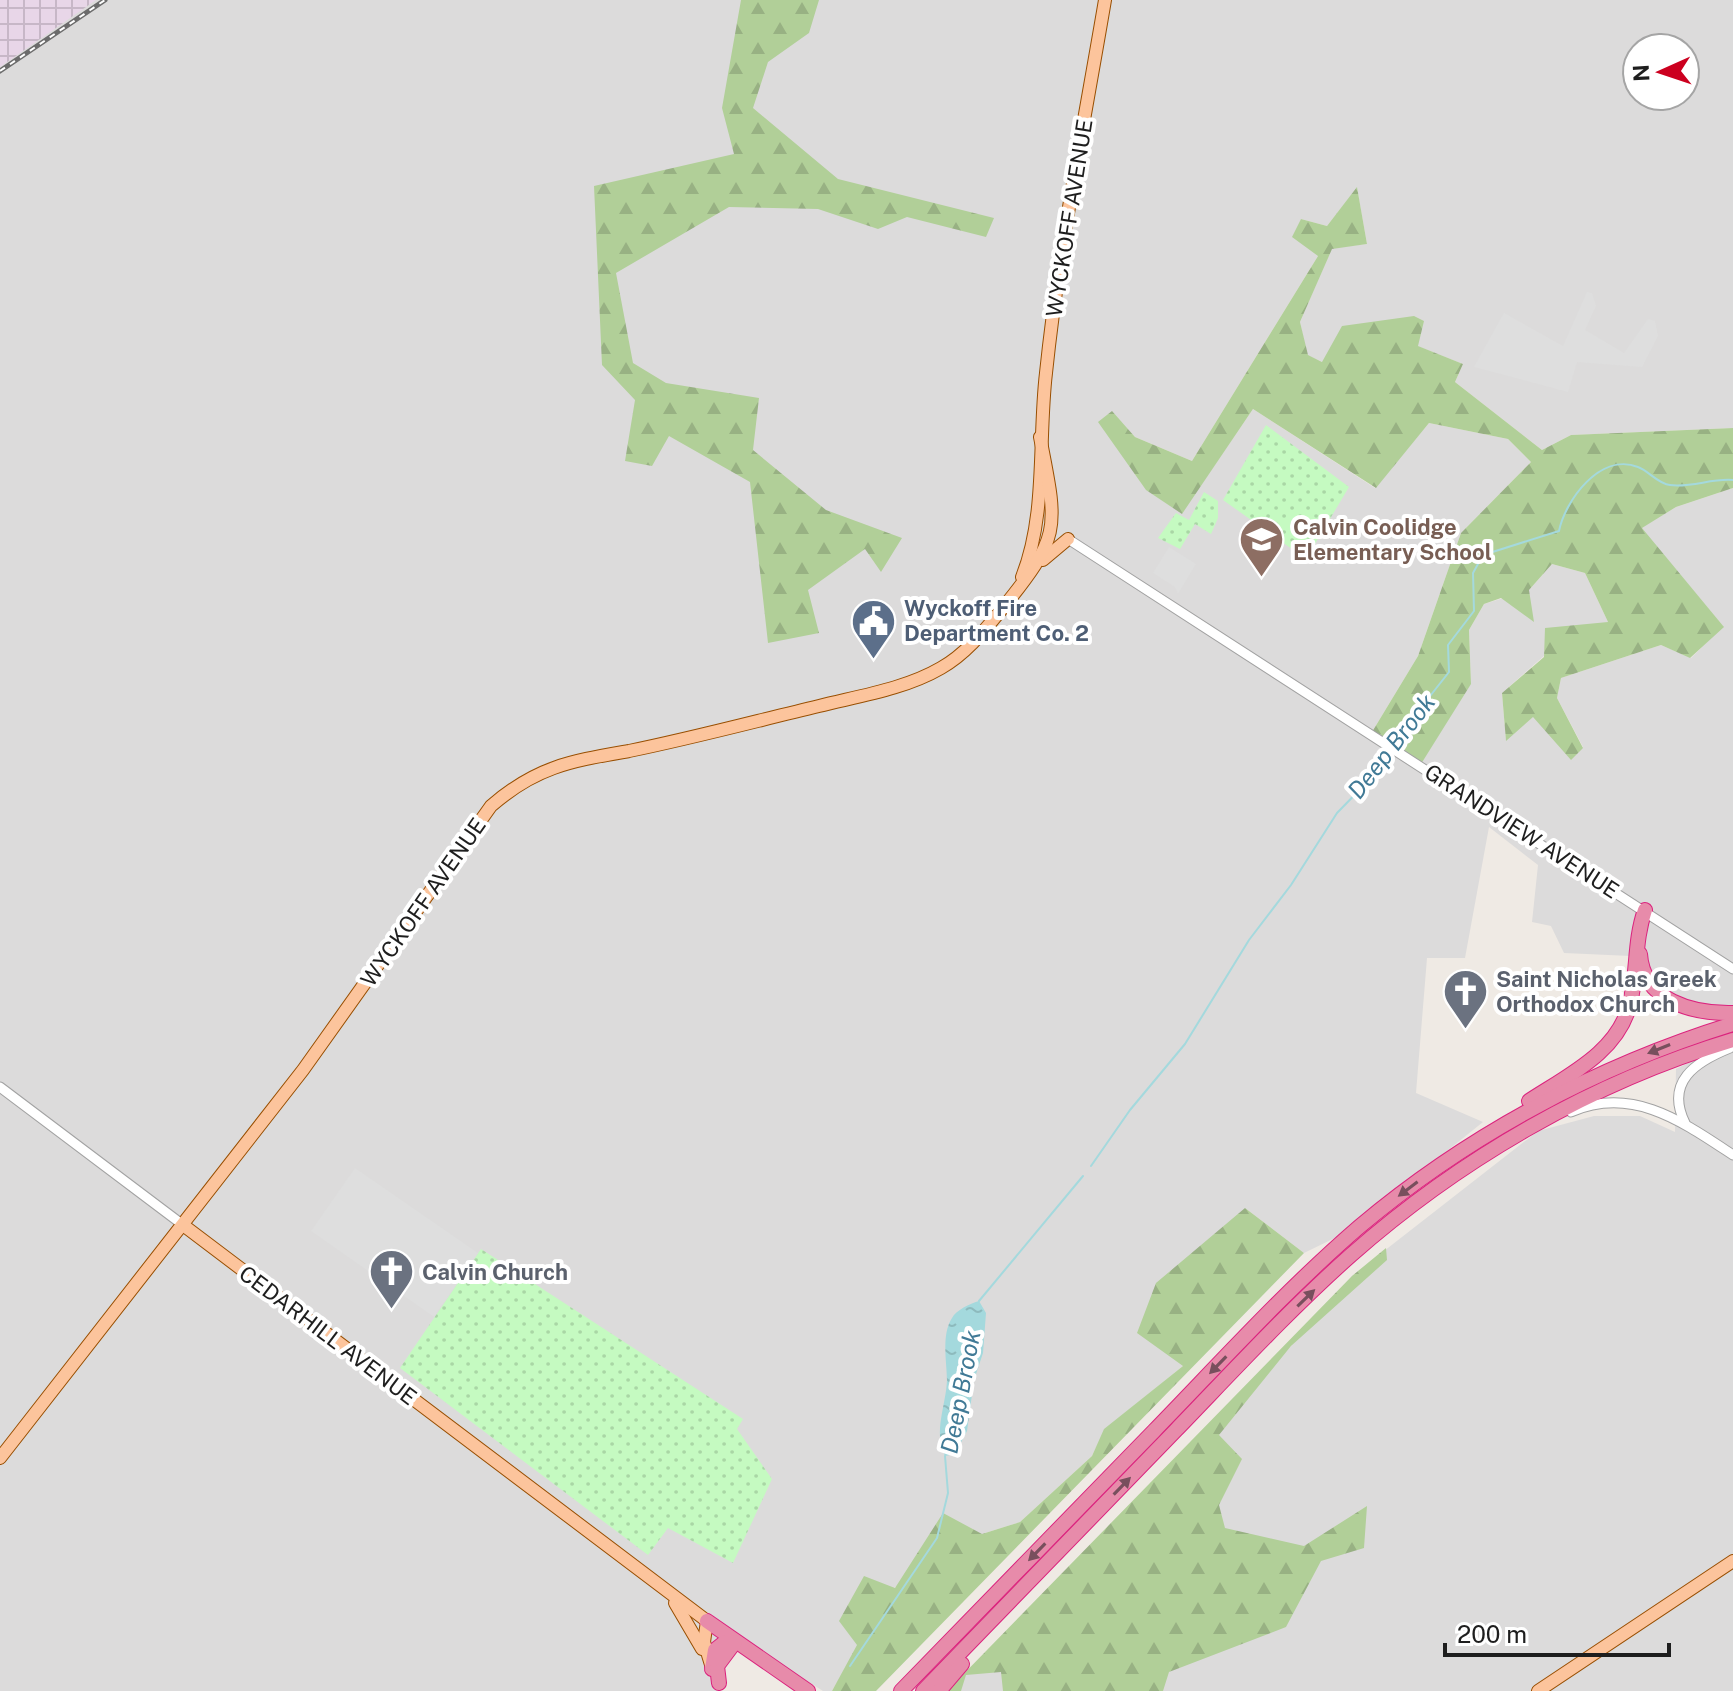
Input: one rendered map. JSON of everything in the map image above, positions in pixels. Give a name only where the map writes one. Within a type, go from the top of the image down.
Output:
[{"type":"highway","points":[[1645,910],[1640,958],[1655,990],[1690,1009],[1733,1013]]},
{"type":"highway","points":[[901,1691],[1302,1280],[1362,1225],[1607,1046],[1630,1004],[1639,927],[1645,910]]},
{"type":"highway","points":[[1450,1159],[1569,1089],[1670,1045],[1733,1024]]},
{"type":"highway","points":[[923,1691],[1331,1273],[1414,1204],[1503,1144],[1601,1091],[1733,1040]]},
{"type":"highway","points":[[939,1691],[1029,1582]]},
{"type":"highway","points":[[707,1621],[808,1691]]},
{"type":"highway","points":[[894,1691],[956,1635]]},
{"type":"highway","points":[[718,1681],[715,1650],[723,1643],[735,1642]]},
{"type":"main road","name":"WYCKOFF AVENUE","points":[[1014,594],[1037,529],[1040,437],[1057,284],[1105,0]]},
{"type":"main road","name":"WYCKOFF AVENUE","points":[[0,1458],[353,1003],[477,822],[507,792],[563,762],[692,737],[876,692],[928,675],[970,646],[1035,568],[1051,534],[1054,516],[1040,437]]},
{"type":"main road","points":[[1037,529],[1068,539]]},
{"type":"main road","points":[[1035,568],[1068,539]]},
{"type":"main road","name":"CEDARHILL AVENUE","points":[[183,1225],[707,1621]]},
{"type":"main road","points":[[1538,1691],[1733,1561]]},
{"type":"main road","name":"CEDARHILL AVENUE","points":[[656,1584],[688,1622],[718,1681]]},
{"type":"main road","points":[[707,1621],[704,1642],[718,1681]]},
{"type":"street","name":"GRANDVIEW AVENUE","points":[[1068,539],[1733,969]]},
{"type":"street","points":[[1685,1123],[1678,1101],[1684,1075],[1706,1058],[1733,1047]]},
{"type":"street","name":"CEDARHILL AVENUE","points":[[0,1087],[183,1225]]},
{"type":"street","points":[[1503,1144],[1582,1107],[1610,1101],[1640,1104],[1685,1123],[1733,1155]]},
{"type":"shaded area","points":[[0,0],[96,0],[0,67]]},
{"type":"shaded area","points":[[95,0],[1733,0],[1733,428],[1571,435],[1542,450],[1455,382],[1463,364],[1417,346],[1322,362],[1307,355],[1300,322],[1332,248],[1367,244],[1357,188],[1327,226],[1301,219],[1318,256],[1192,461],[1135,437],[1112,412],[1182,513],[1253,409],[1375,488],[1429,423],[1508,439],[1531,462],[1461,533],[1418,656],[1372,732],[1471,684],[1469,630],[1484,604],[1529,590],[1552,564],[1585,573],[1608,622],[1544,656],[1502,693],[1506,740],[1533,716],[1571,759],[1583,747],[1557,698],[1561,678],[1661,645],[1691,658],[1723,626],[1641,528],[1676,507],[1733,488],[1733,1014],[1710,1020],[1671,1004],[1632,978],[1631,956],[1564,953],[1551,926],[1532,922],[1538,865],[1489,827],[1465,958],[1427,958],[1416,1093],[1483,1122],[1345,1233],[1304,1253],[1245,1208],[1183,1366],[1105,1429],[1092,1456],[1020,1522],[982,1534],[894,1588],[832,1691],[823,1691],[738,1637],[714,1683],[720,1691],[0,1691],[0,66]]},
{"type":"shaded area","points":[[1587,292],[1592,293],[1596,306],[1585,330],[1624,353],[1648,319],[1655,321],[1658,336],[1642,367],[1577,362],[1568,392],[1474,367],[1504,313],[1563,346]]},
{"type":"shaded area","points":[[1169,547],[1196,564],[1178,594],[1175,587],[1153,573]]},
{"type":"shaded area","points":[[1733,1041],[1733,1691],[949,1691],[1291,1346],[1352,1276],[1538,1131],[1594,1116],[1640,1116],[1675,1132],[1676,1069]]},
{"type":"shaded area","points":[[355,1168],[478,1253],[434,1317],[311,1231]]},
{"type":"green space","points":[[741,0],[819,0],[809,33],[768,62],[753,108],[838,179],[994,218],[986,237],[907,217],[878,229],[818,209],[729,207],[616,273],[633,363],[666,383],[759,398],[753,450],[826,510],[902,538],[881,572],[865,549],[808,590],[819,633],[768,643],[750,482],[669,436],[652,466],[625,461],[635,400],[602,365],[594,186],[734,154],[722,108]]},
{"type":"green space","points":[[1357,187],[1367,244],[1332,249],[1300,322],[1308,355],[1322,362],[1342,326],[1414,316],[1424,321],[1418,346],[1463,364],[1455,382],[1542,450],[1571,435],[1733,428],[1733,488],[1676,507],[1642,528],[1724,627],[1690,658],[1661,645],[1561,678],[1557,698],[1583,748],[1571,760],[1533,717],[1506,741],[1502,693],[1544,657],[1545,628],[1608,622],[1585,573],[1552,564],[1529,590],[1534,622],[1501,598],[1484,604],[1469,630],[1471,684],[1421,764],[1372,732],[1418,656],[1461,533],[1531,462],[1508,439],[1429,423],[1376,488],[1253,409],[1182,514],[1146,490],[1098,422],[1112,411],[1135,437],[1192,461],[1318,256],[1292,237],[1301,219],[1327,226]]},
{"type":"green space","points":[[1266,425],[1349,487],[1306,559],[1223,500]]},
{"type":"green space","points":[[1204,492],[1218,501],[1218,518],[1211,534],[1195,524],[1180,549],[1158,538],[1176,513],[1189,520]]},
{"type":"green space","points":[[1245,1208],[1304,1253],[876,1691],[832,1691],[857,1645],[839,1621],[864,1576],[895,1588],[943,1513],[982,1534],[1020,1522],[1092,1456],[1104,1429],[1183,1366],[1137,1333],[1156,1283]]},
{"type":"green space","points":[[1386,1248],[1387,1260],[1291,1346],[1219,1435],[1242,1459],[1219,1505],[1225,1528],[1304,1546],[1367,1506],[1364,1548],[1321,1561],[1286,1627],[1169,1672],[1163,1691],[1003,1691],[1001,1672],[966,1675],[961,1691],[947,1691],[1352,1276]]},
{"type":"green space","points":[[481,1249],[743,1419],[737,1429],[772,1479],[733,1563],[668,1528],[648,1555],[400,1368]]},
{"type":"water","points":[[979,1301],[986,1313],[983,1353],[974,1380],[967,1431],[955,1454],[945,1456],[940,1428],[947,1380],[947,1332],[957,1312]]},
{"type":"waterway","name":"Deep Brook","points":[[1393,743],[1449,672],[1448,645],[1474,611],[1473,573],[1483,555],[1559,531],[1569,506],[1586,482],[1610,466],[1624,464],[1638,467],[1670,485],[1733,480]]},
{"type":"waterway","name":"Deep Brook","points":[[1091,1166],[1130,1110],[1185,1044],[1249,940],[1291,885],[1337,813],[1372,777],[1387,752]]},
{"type":"waterway","name":"Deep Brook","points":[[979,1301],[1083,1176]]},
{"type":"waterway","name":"Deep Brook","points":[[850,1666],[937,1538],[948,1493],[945,1456]]},
{"type":"railway","points":[[0,71],[105,0]]},
{"type":"place","name":"Calvin Coolidge Elementary School","points":[[1262,579]]},
{"type":"place","name":"Wyckoff Fire Department Co. 2","points":[[873,660]]},
{"type":"place","name":"Saint Nicholas Greek Orthodox Church","points":[[1465,1031]]},
{"type":"place","name":"Calvin Church","points":[[391,1311]]}]
